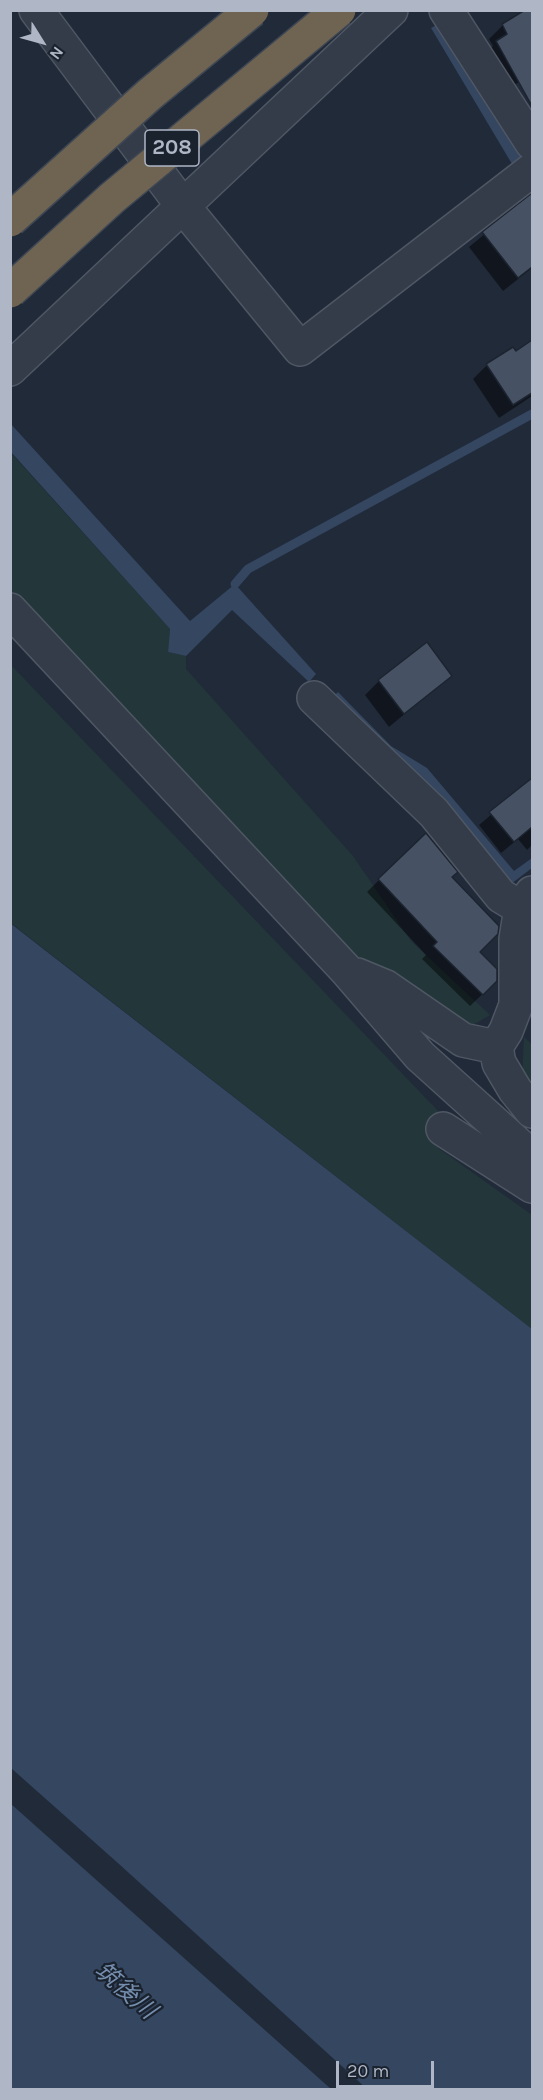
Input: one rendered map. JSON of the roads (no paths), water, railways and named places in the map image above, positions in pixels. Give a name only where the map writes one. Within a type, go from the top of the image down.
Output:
[{"type":"highway","name":"208","points":[[10,220],[150,94],[252,10]]},
{"type":"highway","name":"208","points":[[10,291],[112,198],[339,10]]},
{"type":"street","points":[[36,10],[182,205],[300,348],[532,170]]},
{"type":"street","points":[[10,369],[391,10]]},
{"type":"street","points":[[446,10],[523,106],[532,143]]},
{"type":"street","points":[[10,610],[347,970],[420,1056],[532,1157]]},
{"type":"street","points":[[314,698],[434,813],[501,896],[527,901],[516,939],[516,1005],[506,1031],[496,1047],[504,1072],[532,1111]]},
{"type":"street","points":[[347,970],[386,987],[463,1040],[496,1047]]},
{"type":"street","points":[[443,1129],[532,1186]]},
{"type":"water","points":[[442,22],[524,155],[512,164],[431,28]]},
{"type":"water","points":[[10,423],[190,621],[235,584],[316,674],[309,682],[232,610],[186,656],[168,652],[170,629],[11,452]]},
{"type":"water","points":[[338,692],[391,746],[427,768],[514,871],[532,858],[532,868],[511,884],[428,784],[392,759],[330,700]]},
{"type":"water","name":"筑後川","points":[[10,923],[532,1329],[532,2089],[11,2089]]},
{"type":"waterway","points":[[235,584],[248,569],[532,414]]}]
